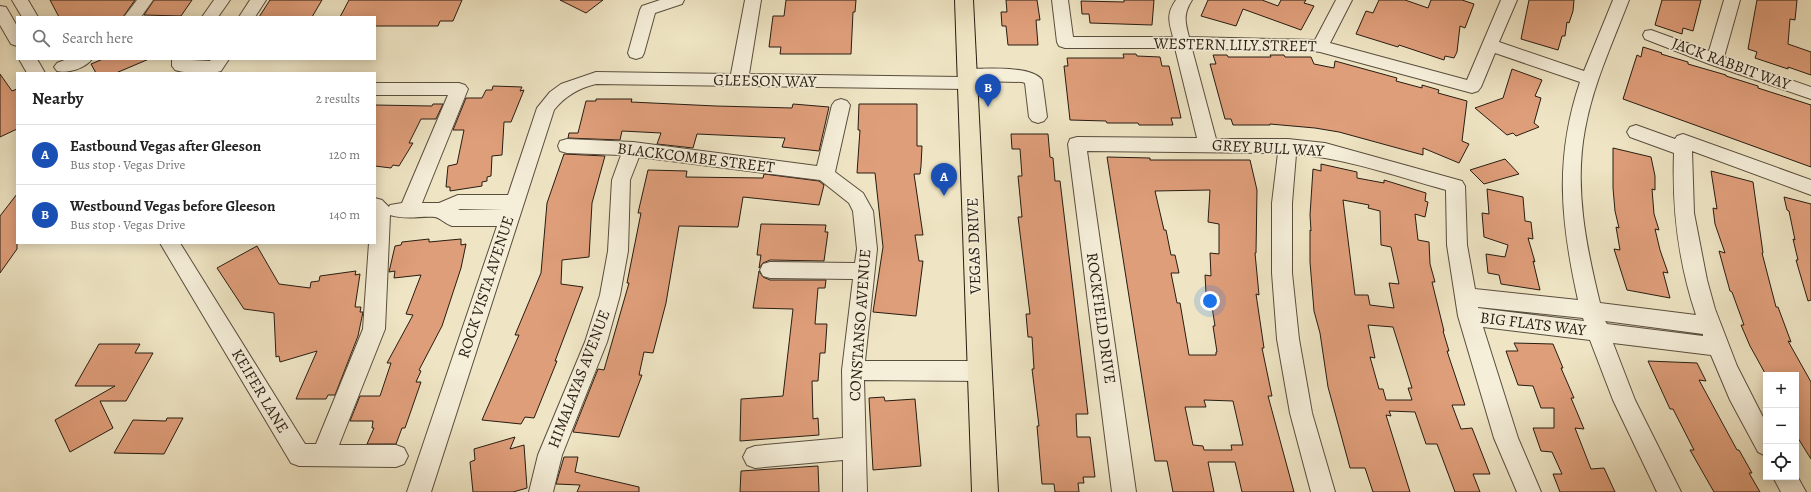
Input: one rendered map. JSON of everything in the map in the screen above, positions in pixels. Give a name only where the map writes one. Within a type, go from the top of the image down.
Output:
[{"type":"main road","name":"VEGAS DRIVE","points":[[964,0],[985,492]]},
{"type":"street","points":[[0,6],[18,0],[29,16]]},
{"type":"street","points":[[133,16],[145,0]]},
{"type":"street","points":[[211,16],[222,0]]},
{"type":"street","points":[[248,16],[258,0]]},
{"type":"street","points":[[636,53],[648,10],[676,0]]},
{"type":"street","points":[[739,80],[753,0]]},
{"type":"street","name":"WESTERN LILY STREET","points":[[1060,0],[1065,42],[1306,44],[1320,46],[1472,86],[1490,45]]},
{"type":"street","points":[[1184,0],[1178,9],[1177,21],[1208,145]]},
{"type":"street","points":[[1320,46],[1344,0]]},
{"type":"street","points":[[1509,0],[1490,45],[1589,79]]},
{"type":"street","points":[[1621,0],[1589,79],[1576,129],[1572,187],[1574,223],[1580,265],[1590,310],[1626,406],[1669,492]]},
{"type":"street","points":[[1715,60],[1732,0]]},
{"type":"street","points":[[0,11],[16,38]]},
{"type":"street","name":"JACK RABBIT WAY","points":[[1651,35],[1715,60],[1811,93]]},
{"type":"street","points":[[29,60],[35,72]]},
{"type":"street","points":[[62,66],[80,60]]},
{"type":"street","points":[[181,60],[181,66],[217,63]]},
{"type":"street","name":"GLEESON WAY","points":[[564,89],[577,83],[596,78],[739,80],[967,79],[1024,76],[1033,80],[1038,116]]},
{"type":"street","points":[[376,89],[459,89],[409,210]]},
{"type":"street","name":"ROCK VISTA AVENUE","points":[[419,492],[546,108],[553,98],[564,89]]},
{"type":"street","points":[[825,174],[841,105]]},
{"type":"street","points":[[1636,132],[1683,149]]},
{"type":"street","points":[[1765,444],[1750,418],[1718,347],[1691,263],[1685,221],[1683,141],[1811,188]]},
{"type":"street","name":"GREY BULL WAY","points":[[1077,144],[1288,146],[1324,150],[1362,159],[1455,186],[1457,245],[1468,306]]},
{"type":"street","name":"ROCKFIELD DRIVE","points":[[1077,144],[1124,492]]},
{"type":"street","name":"BLACKCOMBE STREET","points":[[567,146],[633,149],[825,174]]},
{"type":"street","points":[[1288,146],[1282,203],[1282,273],[1288,339],[1301,413],[1323,492]]},
{"type":"street","name":"HIMALAYAS AVENUE","points":[[541,492],[550,455],[596,342],[610,295],[618,251],[620,180],[633,149]]},
{"type":"street","name":"CONSTANSO AVENUE","points":[[825,174],[856,198],[862,211],[867,249],[853,370],[855,492]]},
{"type":"street","points":[[323,456],[374,329],[377,208],[441,210],[452,218],[471,210],[512,210]]},
{"type":"street","name":"KEIFER LANE","points":[[171,244],[299,455],[396,456]]},
{"type":"street","points":[[770,270],[864,271]]},
{"type":"street","points":[[1468,306],[1506,438],[1529,492]]},
{"type":"street","name":"BIG FLATS WAY","points":[[1468,306],[1590,310],[1711,326]]},
{"type":"street","name":"BIG FLATS WAY","points":[[1468,306],[1598,331],[1718,347]]},
{"type":"street","points":[[853,370],[980,371]]},
{"type":"street","points":[[755,457],[854,448]]},
{"type":"street","points":[[1787,480],[1794,492]]},
{"type":"building","points":[[50,0],[135,0],[124,16],[58,16]]},
{"type":"building","points":[[154,0],[192,0],[181,16],[144,15]]},
{"type":"building","points":[[270,0],[322,0],[313,16],[260,16]]},
{"type":"building","points":[[349,0],[462,0],[453,21],[440,21],[438,26],[376,26],[376,16],[341,16]]},
{"type":"building","points":[[560,0],[603,0],[586,13]]},
{"type":"building","points":[[786,0],[856,0],[855,12],[853,12],[851,54],[780,54],[781,47],[769,47],[773,16],[784,16]]},
{"type":"building","points":[[1006,0],[1037,0],[1040,20],[1036,20],[1038,45],[1008,45],[1006,26],[1002,26],[1001,12],[1007,12]]},
{"type":"building","points":[[1124,0],[1154,0],[1152,25],[1090,23],[1089,14],[1082,14],[1081,1],[1124,2]]},
{"type":"building","points":[[1208,0],[1262,0],[1278,6],[1281,0],[1306,0],[1304,3],[1314,6],[1301,30],[1243,9],[1236,26],[1201,16]]},
{"type":"building","points":[[1379,0],[1405,0],[1428,8],[1431,0],[1462,0],[1474,4],[1465,28],[1460,26],[1457,52],[1454,58],[1445,56],[1444,60],[1399,45],[1398,47],[1356,34],[1366,11],[1373,13]]},
{"type":"building","points":[[1529,0],[1574,0],[1573,11],[1569,23],[1567,22],[1565,36],[1562,36],[1558,50],[1521,39]]},
{"type":"building","points":[[1662,0],[1701,0],[1693,31],[1683,28],[1682,34],[1655,25]]},
{"type":"building","points":[[1757,0],[1797,0],[1795,20],[1790,19],[1788,44],[1811,52],[1811,75],[1755,58],[1757,52],[1748,49]]},
{"type":"building","points":[[1643,47],[1688,62],[1688,64],[1726,75],[1758,86],[1758,88],[1811,105],[1811,167],[1623,99],[1637,55],[1641,57]]},
{"type":"building","points":[[1123,54],[1160,57],[1162,66],[1169,66],[1181,118],[1171,118],[1173,125],[1139,125],[1138,123],[1107,123],[1106,121],[1070,120],[1064,66],[1068,66],[1067,58],[1124,58]]},
{"type":"building","points":[[1213,55],[1227,55],[1228,57],[1271,57],[1270,55],[1284,55],[1285,57],[1311,57],[1314,64],[1334,68],[1335,61],[1397,78],[1396,81],[1422,88],[1422,85],[1439,90],[1438,93],[1467,101],[1462,141],[1469,144],[1459,163],[1423,148],[1423,155],[1339,132],[1315,128],[1270,124],[1233,125],[1231,119],[1225,119],[1210,64],[1216,64]]},
{"type":"building","points":[[101,60],[147,60],[118,72],[95,72],[91,64]]},
{"type":"building","points":[[1512,69],[1542,80],[1535,96],[1541,98],[1534,123],[1539,127],[1516,136],[1513,133],[1507,135],[1475,108],[1503,98]]},
{"type":"building","points":[[0,74],[12,91],[16,89],[16,129],[0,137]]},
{"type":"building","points":[[493,86],[522,87],[520,91],[524,90],[511,122],[504,122],[502,155],[492,156],[491,176],[487,177],[487,181],[482,182],[482,186],[450,191],[450,187],[446,187],[448,166],[457,164],[464,130],[453,130],[466,98],[482,98],[486,90],[492,90]]},
{"type":"building","points":[[596,99],[632,99],[631,102],[716,106],[792,108],[793,104],[829,107],[819,151],[782,147],[785,138],[697,134],[693,148],[657,144],[661,133],[622,131],[620,140],[568,138],[569,133],[578,133],[586,101],[596,101]]},
{"type":"building","points":[[433,104],[443,104],[436,119],[421,119],[409,143],[413,143],[399,166],[393,165],[391,168],[376,166],[376,105],[432,106]]},
{"type":"building","points":[[859,104],[917,104],[917,146],[922,146],[920,174],[914,174],[923,235],[915,235],[919,261],[923,261],[916,316],[873,312],[883,247],[875,173],[857,173],[860,130],[858,130]]},
{"type":"building","points":[[1011,134],[1048,134],[1050,157],[1053,158],[1055,181],[1060,181],[1088,414],[1076,414],[1077,437],[1090,437],[1095,477],[1083,477],[1084,483],[1078,483],[1079,492],[1055,492],[1054,484],[1042,484],[1037,426],[1039,426],[1032,369],[1034,369],[1032,337],[1028,337],[1026,314],[1030,314],[1018,217],[1022,217],[1018,176],[1022,176],[1020,149],[1012,149]]},
{"type":"building","points":[[1613,148],[1651,157],[1655,176],[1655,190],[1652,189],[1654,214],[1659,230],[1655,229],[1668,273],[1663,272],[1670,298],[1627,290],[1614,249],[1620,250],[1616,227],[1619,228],[1615,211],[1613,188]]},
{"type":"building","points":[[564,154],[605,156],[592,203],[589,257],[562,260],[561,284],[583,287],[555,361],[557,361],[534,418],[525,417],[521,424],[482,420],[519,335],[515,335],[541,273],[547,203]]},
{"type":"building","points":[[1107,157],[1150,158],[1150,160],[1250,160],[1257,190],[1255,253],[1259,295],[1256,294],[1264,348],[1262,348],[1272,396],[1268,396],[1294,492],[1242,492],[1235,462],[1208,462],[1214,492],[1173,492],[1167,461],[1155,461]],"holes":[[[1210,190],[1208,222],[1219,224],[1219,254],[1210,253],[1211,276],[1205,275],[1206,293],[1210,294],[1215,326],[1213,326],[1217,352],[1216,355],[1189,355],[1180,303],[1177,303],[1171,273],[1179,273],[1175,255],[1171,255],[1166,230],[1164,230],[1155,191]],[[1204,400],[1233,401],[1243,445],[1231,445],[1232,450],[1204,450],[1203,446],[1193,445],[1185,407],[1206,407]]]},
{"type":"building","points":[[1505,159],[1519,174],[1484,184],[1470,170]]},
{"type":"building","points":[[1321,164],[1357,172],[1357,178],[1384,183],[1384,180],[1426,193],[1425,201],[1428,202],[1425,217],[1415,214],[1418,240],[1429,242],[1430,264],[1435,282],[1432,282],[1449,351],[1447,351],[1465,405],[1452,405],[1461,429],[1472,428],[1490,474],[1473,474],[1480,492],[1455,492],[1437,444],[1426,444],[1415,412],[1389,411],[1391,416],[1386,415],[1410,492],[1373,492],[1365,468],[1350,468],[1328,387],[1320,333],[1314,311],[1310,262],[1310,215],[1313,169],[1321,171]],"holes":[[[1343,200],[1369,205],[1368,208],[1380,211],[1381,245],[1391,247],[1399,284],[1389,283],[1394,308],[1370,305],[1368,295],[1355,295]],[[1368,325],[1393,327],[1412,388],[1408,388],[1412,400],[1386,400],[1383,389],[1379,389],[1370,357],[1375,358]]]},
{"type":"building","points":[[648,170],[687,171],[686,177],[763,178],[764,174],[819,181],[824,185],[819,205],[743,197],[738,227],[679,226],[666,303],[653,353],[644,352],[639,375],[642,375],[619,437],[573,432],[598,369],[604,370],[629,283],[627,283],[641,213],[638,213]]},
{"type":"building","points":[[1711,171],[1753,182],[1762,253],[1776,307],[1778,307],[1791,342],[1788,341],[1811,382],[1811,459],[1799,440],[1799,372],[1764,372],[1750,346],[1741,325],[1744,325],[1732,292],[1730,291],[1719,251],[1725,253],[1715,224],[1713,208],[1717,209]]},
{"type":"building","points":[[1487,189],[1523,197],[1525,221],[1531,222],[1533,239],[1528,238],[1535,262],[1533,261],[1540,290],[1501,284],[1499,275],[1488,273],[1486,254],[1505,257],[1508,245],[1484,237],[1482,213],[1489,214]]},
{"type":"building","points":[[16,195],[17,249],[0,273],[0,216]]},
{"type":"building","points":[[1784,197],[1811,204],[1811,300],[1808,301],[1796,260],[1798,260],[1793,239],[1795,240],[1789,211],[1787,210]]},
{"type":"building","points":[[761,224],[826,225],[825,232],[828,232],[824,261],[770,260],[763,263],[759,268],[761,255],[757,255]]},
{"type":"building","points":[[429,239],[429,242],[461,239],[461,245],[466,244],[461,268],[442,326],[419,370],[421,371],[416,382],[421,382],[405,428],[402,428],[396,444],[367,444],[374,428],[372,428],[373,421],[350,421],[360,396],[380,396],[391,363],[387,363],[413,315],[406,314],[421,275],[394,278],[395,271],[389,272],[395,246],[401,245],[402,242]]},
{"type":"building","points":[[257,246],[279,284],[310,288],[311,282],[319,281],[320,276],[356,271],[355,275],[360,274],[355,307],[361,307],[360,312],[363,312],[358,336],[335,395],[328,395],[326,399],[296,399],[317,351],[280,362],[279,356],[276,357],[274,313],[244,309],[217,268]]},
{"type":"building","points":[[759,271],[763,277],[770,280],[826,280],[825,288],[818,288],[815,324],[827,324],[825,353],[820,353],[818,381],[812,381],[813,419],[818,418],[819,435],[740,441],[741,399],[783,396],[793,309],[753,308]]},
{"type":"building","points":[[1514,343],[1553,344],[1563,368],[1561,368],[1574,398],[1571,398],[1584,429],[1575,428],[1591,469],[1604,468],[1615,492],[1560,492],[1553,474],[1562,474],[1552,452],[1541,451],[1533,428],[1554,428],[1554,408],[1541,408],[1533,386],[1518,385],[1506,351],[1518,351]]},
{"type":"building","points":[[99,344],[140,344],[135,353],[153,353],[126,401],[100,401],[113,428],[70,452],[55,420],[115,386],[75,386]]},
{"type":"building","points":[[1648,361],[1697,363],[1706,381],[1699,380],[1737,450],[1739,450],[1752,473],[1749,473],[1760,492],[1714,492],[1690,450],[1694,450],[1673,409],[1670,409]]},
{"type":"building","points":[[884,397],[885,401],[915,399],[921,466],[873,470],[869,398]]},
{"type":"building","points":[[167,418],[183,418],[164,454],[114,453],[133,420],[166,421]]},
{"type":"building","points":[[515,437],[510,449],[524,445],[527,488],[513,492],[473,492],[470,462],[475,460],[474,449]]},
{"type":"building","points":[[564,457],[578,457],[575,472],[639,487],[639,492],[577,492],[580,485],[556,484]]},
{"type":"building","points":[[818,466],[819,492],[740,492],[741,471]]},
{"type":"place","name":"Westbound Vegas before Gleeson","points":[[988,107]]},
{"type":"place","name":"Eastbound Vegas after Gleeson","points":[[944,196]]}]
